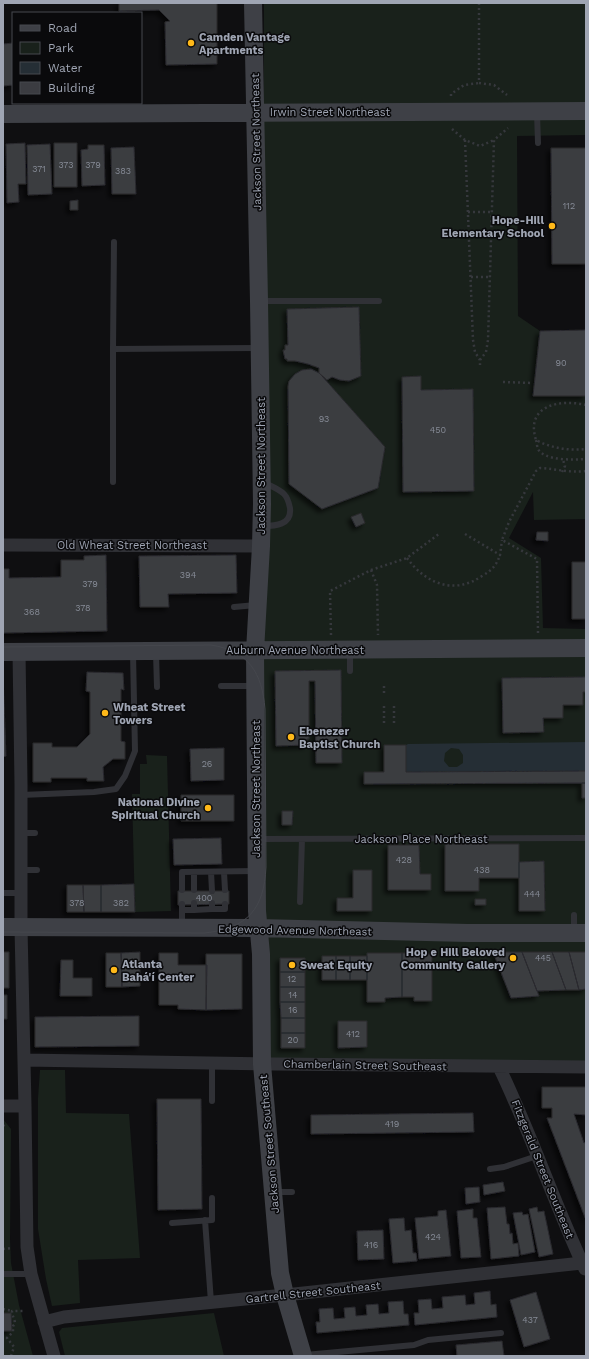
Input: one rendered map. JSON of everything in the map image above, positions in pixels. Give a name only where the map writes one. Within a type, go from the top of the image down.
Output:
[{"type":"street","name":"Jackson Street Northeast","points":[[253,3],[260,348],[261,481],[261,546],[255,651],[256,871],[258,928]]},
{"type":"street","name":"Irwin Street Northeast","points":[[3,114],[586,111]]},
{"type":"street","name":"Old Wheat Street Northeast","points":[[3,545],[261,546]]},
{"type":"street","name":"Auburn Avenue Northeast","points":[[11,652],[586,648]]},
{"type":"street","points":[[11,652],[21,795],[21,928],[26,1106],[26,1247],[31,1274],[54,1356]]},
{"type":"street","name":"Edgewood Avenue Northeast","points":[[3,927],[258,928],[468,934],[580,933]]},
{"type":"street","name":"Jackson Street Southeast","points":[[258,928],[261,954],[262,1064],[280,1273],[284,1295],[303,1356]]},
{"type":"street","name":"Chamberlain Street Southeast","points":[[24,1060],[586,1067]]},
{"type":"street","name":"Fitzgerald Street Southeast","points":[[499,1067],[512,1093],[567,1230],[584,1267]]},
{"type":"street","points":[[3,1106],[26,1106]]},
{"type":"street","name":"Gartrell Street Southeast","points":[[44,1322],[64,1317],[584,1267]]},
{"type":"lane","points":[[538,111],[538,143]]},
{"type":"lane","points":[[113,482],[114,242]]},
{"type":"lane","points":[[259,301],[379,301]]},
{"type":"lane","points":[[113,349],[260,348]]},
{"type":"lane","points":[[261,481],[285,495],[289,502],[290,512],[289,518],[283,523],[275,526],[261,526]]},
{"type":"lane","points":[[234,607],[258,605]]},
{"type":"lane","points":[[350,650],[350,670]]},
{"type":"lane","points":[[156,651],[157,687]]},
{"type":"lane","points":[[21,795],[94,792],[116,789],[125,776],[135,751],[133,652]]},
{"type":"lane","points":[[221,686],[255,686]]},
{"type":"lane","points":[[21,833],[35,833]]},
{"type":"lane","name":"Jackson Place Northeast","points":[[256,839],[586,838]]},
{"type":"lane","points":[[300,902],[302,839]]},
{"type":"lane","points":[[21,870],[36,870]]},
{"type":"lane","points":[[182,890],[182,872],[256,871]]},
{"type":"lane","points":[[194,872],[194,890]]},
{"type":"lane","points":[[211,872],[212,891]]},
{"type":"lane","points":[[224,872],[225,890]]},
{"type":"lane","points":[[3,893],[21,893]]},
{"type":"lane","points":[[182,928],[182,907],[212,906],[225,909],[225,904]]},
{"type":"lane","points":[[574,915],[580,933]]},
{"type":"lane","points":[[212,1063],[212,1101]]},
{"type":"lane","points":[[490,1169],[504,1167],[537,1156]]},
{"type":"lane","points":[[274,1192],[292,1192]]},
{"type":"lane","points":[[172,1223],[212,1220],[212,1198]]},
{"type":"lane","points":[[205,1220],[211,1303]]},
{"type":"lane","points":[[3,1274],[31,1274]]},
{"type":"lane","points":[[303,1356],[414,1345],[428,1340],[501,1333]]},
{"type":"path","points":[[479,3],[479,83]]},
{"type":"path","points":[[451,97],[451,94],[464,85],[479,83],[494,84],[507,94],[507,96]]},
{"type":"path","points":[[452,129],[466,140],[480,146],[494,140],[508,128]]},
{"type":"path","points":[[466,140],[473,340],[475,352],[480,360],[480,366]]},
{"type":"path","points":[[480,360],[486,352],[488,340],[494,140]]},
{"type":"path","points":[[468,212],[492,212]]},
{"type":"path","points":[[471,277],[490,277]]},
{"type":"path","points":[[503,382],[532,383]]},
{"type":"path","points":[[586,405],[578,403],[564,403],[550,406],[540,411],[536,416],[534,425],[538,450],[542,454],[563,459],[586,459]]},
{"type":"path","points":[[536,440],[542,444],[560,449],[586,449]]},
{"type":"path","points":[[562,472],[565,466],[563,459]]},
{"type":"path","points":[[407,558],[420,572],[429,579],[440,584],[454,586],[473,581],[488,572],[496,564],[500,555],[502,540],[509,522],[536,471],[540,468],[562,472],[586,471]]},
{"type":"path","points":[[331,650],[330,591],[371,570],[407,558],[439,534]]},
{"type":"path","points":[[465,534],[500,555]]},
{"type":"path","points":[[502,540],[538,559],[538,648]]},
{"type":"path","points":[[371,570],[377,585],[378,650]]},
{"type":"path","points":[[384,686],[384,693]]},
{"type":"path","points":[[384,706],[384,724]]},
{"type":"path","points":[[394,706],[394,723]]},
{"type":"path","points":[[3,1126],[6,1123]]},
{"type":"path","points":[[3,1249],[12,1248]]},
{"type":"path","points":[[3,1310],[24,1311]]},
{"type":"path","points":[[11,1356],[14,1347],[7,1338],[13,1332],[12,1326],[15,1324],[12,1311]]},
{"type":"green space","points":[[264,3],[586,3],[586,135],[517,136],[518,316],[540,331],[533,396],[586,396],[586,519],[534,520],[533,492],[509,538],[541,558],[543,628],[586,629],[586,1066],[262,1064]]},
{"type":"green space","points":[[146,755],[167,756],[171,911],[135,912],[132,794],[140,794],[140,764],[147,764]]},
{"type":"green space","points":[[40,1070],[65,1070],[66,1113],[129,1114],[140,1258],[78,1260],[80,1303],[52,1306],[46,1279],[38,1229],[38,1098]]},
{"type":"green space","points":[[3,1119],[11,1129],[11,1263],[19,1305],[33,1356],[3,1356]]},
{"type":"green space","points":[[214,1313],[224,1356],[65,1356],[59,1332],[62,1328]]},
{"type":"water","points":[[586,742],[586,771],[406,772],[406,745]],"holes":[[[451,748],[459,749],[463,755],[463,763],[457,767],[449,767],[444,761],[445,753]]]},
{"type":"building","name":"Camden Vantage Apartments","points":[[119,3],[217,3],[217,64],[166,65],[165,22],[170,21],[159,10],[119,11]]},
{"type":"building","points":[[12,43],[12,85],[3,86],[3,44]]},
{"type":"building","points":[[25,143],[26,184],[18,184],[19,202],[7,203],[6,144]]},
{"type":"building","points":[[54,143],[77,143],[77,187],[54,187]]},
{"type":"building","points":[[50,144],[52,194],[28,195],[27,145]]},
{"type":"building","points":[[88,145],[104,145],[105,185],[82,186],[81,150],[88,149]]},
{"type":"building","points":[[134,147],[136,194],[112,194],[111,148]]},
{"type":"building","points":[[551,148],[586,148],[586,264],[552,264]]},
{"type":"building","points":[[78,200],[78,210],[70,210],[70,201]]},
{"type":"building","points":[[359,307],[361,376],[349,381],[332,377],[327,380],[319,373],[319,368],[295,361],[287,361],[287,359],[285,359],[283,350],[285,350],[285,345],[288,345],[287,309]]},
{"type":"building","points":[[586,330],[586,396],[533,396],[540,331]]},
{"type":"building","points":[[311,369],[322,376],[385,447],[378,488],[322,509],[289,484],[288,386],[289,381],[295,374],[302,370]]},
{"type":"building","points":[[421,376],[421,390],[473,389],[474,491],[403,492],[402,377]]},
{"type":"building","points":[[361,513],[365,523],[356,527],[351,517]]},
{"type":"building","points":[[537,532],[548,532],[548,541],[536,540]]},
{"type":"building","points":[[106,555],[107,631],[3,633],[3,569],[9,569],[9,578],[61,577],[61,560],[84,560],[84,556]]},
{"type":"building","points":[[236,555],[237,593],[168,594],[169,607],[140,607],[139,556]]},
{"type":"building","points":[[572,562],[586,562],[586,619],[572,619]]},
{"type":"building","points":[[341,670],[342,763],[316,763],[315,681],[309,681],[309,739],[307,739],[307,745],[276,746],[275,671]]},
{"type":"building","name":"Wheat Street Towers","points":[[87,672],[123,673],[124,690],[121,689],[121,741],[125,742],[125,759],[113,759],[103,767],[104,781],[87,781],[87,778],[51,778],[51,782],[33,782],[33,743],[52,743],[52,747],[77,747],[90,734],[90,692],[86,691]]},
{"type":"building","points":[[3,674],[6,756],[3,757]]},
{"type":"building","points":[[586,677],[586,692],[583,692],[583,705],[563,705],[563,718],[543,718],[544,732],[503,733],[502,678]]},
{"type":"building","points":[[384,745],[406,745],[406,772],[586,771],[586,783],[364,784],[364,772],[384,772]]},
{"type":"building","points":[[224,748],[224,780],[191,781],[190,749]]},
{"type":"building","points":[[582,783],[586,783],[586,798],[582,798]]},
{"type":"building","name":"National Divine Spiritual Church","points":[[181,795],[234,795],[234,821],[181,821]]},
{"type":"building","points":[[282,811],[293,811],[292,825],[282,825]]},
{"type":"building","points":[[221,838],[222,864],[174,865],[173,839]]},
{"type":"building","points":[[445,844],[519,844],[519,878],[479,878],[479,891],[445,891]]},
{"type":"building","points":[[388,845],[419,845],[420,874],[431,874],[431,890],[388,890]]},
{"type":"building","points":[[544,861],[545,911],[519,911],[519,862]]},
{"type":"building","points":[[353,870],[372,870],[372,911],[337,911],[337,898],[353,898]]},
{"type":"building","points":[[134,884],[135,912],[101,912],[101,885]]},
{"type":"building","points":[[67,885],[83,885],[84,912],[67,912]]},
{"type":"building","points":[[83,885],[101,885],[101,912],[84,912]]},
{"type":"building","points":[[178,891],[229,891],[229,904],[178,905]]},
{"type":"building","points":[[475,899],[486,899],[486,905],[475,905]]},
{"type":"building","points":[[3,952],[9,952],[9,988],[3,988]]},
{"type":"building","points":[[140,952],[140,986],[122,987],[121,953]]},
{"type":"building","points":[[493,952],[522,952],[539,996],[511,998]]},
{"type":"building","points":[[522,952],[552,952],[566,990],[537,991]]},
{"type":"building","points":[[552,952],[569,952],[579,990],[566,990]]},
{"type":"building","points":[[569,952],[586,952],[586,989],[579,990]]},
{"type":"building","name":"Atlanta Bahá'í Center","points":[[106,953],[121,953],[122,987],[106,987]]},
{"type":"building","points":[[159,953],[178,953],[178,965],[207,965],[206,1010],[178,1009],[178,1005],[159,1005]]},
{"type":"building","points":[[367,953],[402,953],[402,997],[385,998],[385,1002],[367,1002]]},
{"type":"building","points":[[402,953],[432,953],[432,1001],[414,1001],[414,997],[402,997]]},
{"type":"building","points":[[206,954],[242,954],[242,1009],[206,1010]]},
{"type":"building","points":[[322,956],[336,956],[336,980],[322,980]]},
{"type":"building","points":[[336,956],[350,956],[350,980],[336,980]]},
{"type":"building","points":[[350,956],[367,956],[367,980],[350,980]]},
{"type":"building","name":"Sweat Equity","points":[[280,958],[305,958],[305,972],[280,972]]},
{"type":"building","points":[[61,960],[73,960],[73,978],[92,978],[92,996],[60,996]]},
{"type":"building","points":[[280,972],[305,972],[305,987],[280,987]]},
{"type":"building","points":[[280,987],[305,987],[305,1002],[280,1002]]},
{"type":"building","points":[[3,995],[7,995],[7,1019],[3,1019]]},
{"type":"building","points":[[280,1002],[305,1002],[305,1018],[281,1018]]},
{"type":"building","points":[[139,1016],[139,1046],[35,1047],[35,1017]]},
{"type":"building","points":[[281,1018],[305,1018],[305,1033],[281,1033]]},
{"type":"building","points":[[338,1021],[367,1021],[367,1047],[338,1048]]},
{"type":"building","points":[[281,1033],[305,1033],[305,1048],[281,1048]]},
{"type":"building","points":[[542,1087],[586,1087],[586,1115],[574,1114],[584,1143],[586,1142],[586,1220],[547,1118],[552,1118],[552,1108],[542,1108]]},
{"type":"building","points":[[157,1099],[201,1099],[202,1209],[158,1210]]},
{"type":"building","points":[[473,1113],[474,1132],[311,1134],[311,1115]]},
{"type":"building","points":[[503,1182],[505,1191],[484,1195],[483,1185]]},
{"type":"building","points":[[479,1187],[480,1202],[466,1204],[465,1188]]},
{"type":"building","points":[[505,1207],[507,1224],[509,1224],[510,1234],[512,1233],[513,1244],[518,1243],[519,1256],[491,1259],[487,1208]]},
{"type":"building","points":[[537,1207],[538,1212],[544,1211],[553,1254],[539,1257],[529,1209]]},
{"type":"building","points":[[473,1209],[473,1218],[477,1218],[481,1257],[461,1258],[457,1211]]},
{"type":"building","points":[[446,1210],[451,1256],[419,1259],[415,1218],[438,1216],[438,1211]]},
{"type":"building","points":[[522,1212],[523,1215],[528,1214],[535,1252],[521,1255],[513,1213]]},
{"type":"building","points":[[404,1218],[405,1231],[411,1230],[413,1253],[416,1253],[417,1261],[393,1263],[389,1219]]},
{"type":"building","points":[[383,1230],[384,1259],[358,1260],[357,1231]]},
{"type":"building","points":[[490,1291],[491,1305],[496,1304],[497,1317],[415,1325],[414,1313],[419,1313],[418,1300],[431,1299],[432,1309],[443,1308],[442,1297],[465,1295],[466,1305],[475,1304],[474,1293]]},
{"type":"building","points":[[536,1292],[550,1339],[524,1347],[510,1300]]},
{"type":"building","points":[[403,1301],[404,1314],[408,1314],[409,1325],[317,1333],[316,1322],[320,1322],[319,1309],[333,1308],[334,1319],[345,1318],[344,1308],[355,1307],[356,1316],[367,1315],[366,1305],[378,1304],[379,1314],[389,1313],[388,1302]]},
{"type":"building","points":[[3,1313],[11,1313],[12,1331],[3,1331]]},
{"type":"building","points":[[502,1341],[504,1356],[457,1356],[456,1345]]},
{"type":"tram line","points":[[3,647],[211,645],[235,652],[244,658],[257,675],[261,685],[265,709],[266,867],[265,882],[262,894],[251,914],[243,921],[220,930],[205,933],[3,932]]},
{"type":"place","name":"Camden Vantage Apartments","points":[[191,43]]},
{"type":"place","name":"Hope-Hill Elementary School","points":[[552,226]]},
{"type":"place","name":"Wheat Street Towers","points":[[105,713]]},
{"type":"place","name":"Ebenezer Baptist Church","points":[[291,737]]},
{"type":"place","name":"National Divine Spiritual Church","points":[[208,808]]},
{"type":"place","name":"Hop e Hill Beloved Community Gallery","points":[[513,958]]},
{"type":"place","name":"Sweat Equity","points":[[292,965]]},
{"type":"place","name":"Atlanta Bahá'í Center","points":[[114,970]]}]
